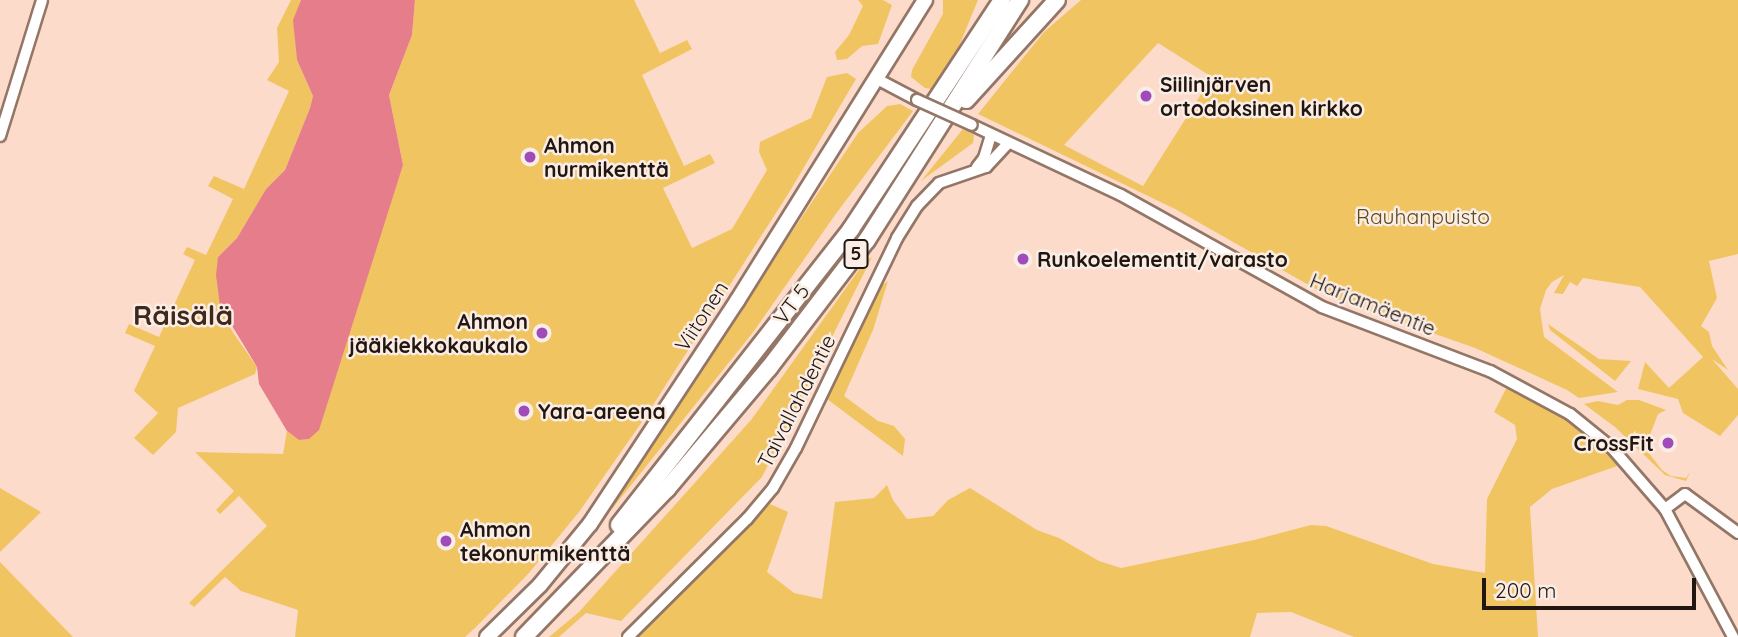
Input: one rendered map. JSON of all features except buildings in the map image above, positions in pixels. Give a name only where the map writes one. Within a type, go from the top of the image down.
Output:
[{"type":"highway","points":[[977,43],[995,0]]},
{"type":"highway","name":"VT 5","points":[[555,603],[752,359],[851,229],[977,43],[1002,0]]},
{"type":"highway","name":"VT 5","points":[[524,637],[667,489],[736,409],[867,240],[1020,0]]},
{"type":"highway","points":[[940,127],[1057,0]]},
{"type":"main road","name":"Viitonen","points":[[487,637],[540,585],[590,524],[737,301],[925,0]]},
{"type":"street","points":[[0,136],[42,0]]},
{"type":"street","name":"Harjamäentie","points":[[877,79],[1121,195],[1322,307],[1490,371],[1523,387],[1594,432],[1637,473],[1665,509],[1733,637]]},
{"type":"street","points":[[972,172],[984,158],[991,135]]},
{"type":"street","name":"Taivallahdentie","points":[[628,637],[747,519],[773,488],[796,449],[907,221],[928,193],[939,183],[986,167],[1008,143]]},
{"type":"street","points":[[1665,509],[1685,494],[1738,533]]},
{"type":"green space","points":[[291,0],[301,0],[294,20],[297,60],[313,96],[310,108],[285,170],[266,189],[237,238],[218,257],[220,306],[232,331],[257,367],[255,374],[178,408],[176,432],[153,455],[134,438],[158,413],[134,391],[155,346],[125,333],[129,324],[159,337],[195,260],[183,254],[187,247],[206,255],[233,199],[208,186],[214,176],[244,189],[289,91],[267,80],[279,62],[277,28]]},
{"type":"green space","points":[[415,0],[634,0],[660,53],[687,40],[692,49],[642,75],[684,166],[710,154],[715,163],[663,188],[692,248],[732,229],[767,170],[759,152],[760,142],[811,118],[827,77],[847,73],[856,79],[790,191],[644,419],[579,512],[529,573],[475,628],[465,637],[295,637],[298,610],[241,591],[225,577],[194,607],[189,603],[267,526],[239,496],[220,514],[216,510],[234,491],[195,452],[283,454],[287,431],[299,440],[309,439],[403,165],[389,95],[412,35]]},
{"type":"green space","points":[[858,0],[883,0],[892,5],[878,44],[862,46],[847,59],[837,60],[835,52],[849,35],[863,6]]},
{"type":"green space","points":[[943,0],[978,0],[959,46],[931,89],[925,88],[911,77],[912,70],[943,14]]},
{"type":"green space","name":"Rauhanpuisto","points":[[1081,0],[1738,0],[1738,254],[1709,261],[1717,298],[1701,326],[1709,332],[1712,346],[1728,370],[1712,359],[1738,389],[1738,415],[1720,436],[1683,413],[1678,399],[1638,389],[1645,362],[1669,388],[1703,357],[1640,287],[1583,278],[1577,286],[1570,282],[1563,294],[1554,293],[1564,275],[1552,282],[1546,290],[1540,309],[1544,337],[1618,392],[1579,398],[1475,348],[1330,297],[1175,209],[978,114],[1044,32]],"holes":[[[1158,43],[1212,77],[1143,186],[1064,145]]]},
{"type":"green space","points":[[900,104],[913,111],[835,215],[754,331],[612,509],[609,506],[858,133],[887,106]]},
{"type":"green space","points":[[963,129],[974,135],[973,143],[921,181]]},
{"type":"green space","points":[[872,257],[762,477],[621,621],[586,613],[559,637],[549,637],[579,612],[751,420],[866,260]]},
{"type":"green space","points":[[888,281],[873,330],[844,396],[878,421],[894,426],[905,439],[903,456],[827,399],[881,286]]},
{"type":"green space","points":[[1548,324],[1599,359],[1631,361],[1615,381],[1550,330]]},
{"type":"green space","points":[[1510,381],[1611,449],[1617,466],[1552,489],[1530,507],[1538,637],[1354,637],[1291,612],[1257,613],[1250,637],[638,637],[770,504],[788,512],[767,572],[794,593],[822,599],[835,502],[874,498],[887,485],[893,500],[907,519],[933,516],[948,500],[970,488],[1037,530],[1059,538],[1099,561],[1121,568],[1311,525],[1326,526],[1433,564],[1485,573],[1487,499],[1517,439],[1515,425],[1494,412]]},
{"type":"green space","points":[[1627,400],[1639,400],[1666,410],[1658,414],[1645,448],[1662,470],[1671,476],[1686,478],[1690,472],[1686,481],[1665,475],[1615,427],[1584,404],[1598,401],[1618,405]]},
{"type":"green space","points":[[0,488],[41,512],[0,552]]},
{"type":"green space","points":[[0,562],[73,637],[0,637]]},
{"type":"shaded area","points":[[301,0],[415,0],[412,35],[389,95],[403,165],[319,430],[309,439],[299,440],[287,431],[259,384],[257,367],[220,306],[216,275],[218,257],[237,238],[266,189],[285,170],[310,108],[313,96],[297,60],[293,20]]},
{"type":"place","name":"Siilinjärven ortodoksinen kirkko","points":[[1146,96]]},
{"type":"place","name":"Ahmon nurmikenttä","points":[[530,157]]},
{"type":"place","name":"Runkoelementit/varasto","points":[[1023,259]]},
{"type":"place","name":"Ahmon jääkiekkokaukalo","points":[[542,333]]},
{"type":"place","name":"Yara-areena","points":[[524,411]]},
{"type":"place","name":"CrossFit","points":[[1668,443]]},
{"type":"place","name":"Ahmon tekonurmikenttä","points":[[446,541]]},
{"type":"district","name":"Räisälä","points":[[183,315]]}]
